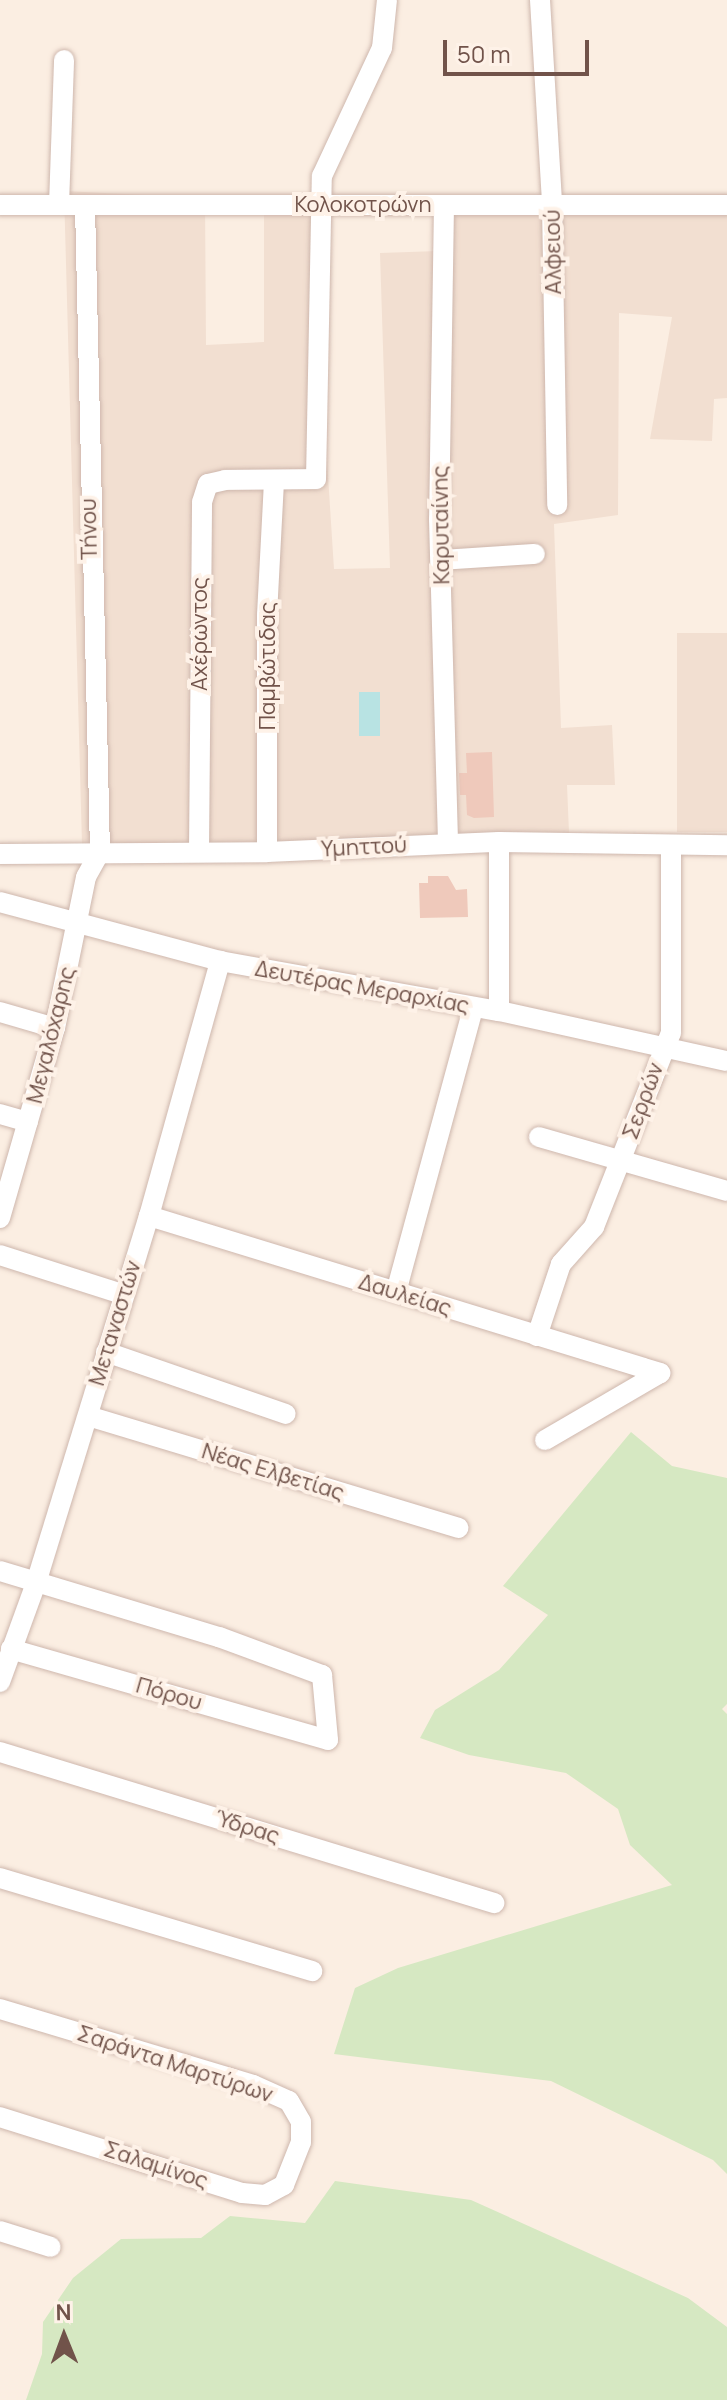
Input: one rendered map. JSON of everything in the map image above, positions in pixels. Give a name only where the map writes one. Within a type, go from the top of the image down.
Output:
[{"type":"street","points":[[274,481],[316,479],[320,205],[328,155],[382,48],[387,0]]},
{"type":"street","name":"Αλφειού","points":[[540,0],[552,205],[557,505]]},
{"type":"street","points":[[59,205],[64,60]]},
{"type":"street","name":"Κολοκοτρώνη","points":[[0,205],[727,205]]},
{"type":"street","name":"Τήνου","points":[[85,205],[100,852]]},
{"type":"street","name":"Καρυταίνης","points":[[444,205],[441,560],[448,844]]},
{"type":"street","name":"Παμβώτιδας","points":[[267,852],[267,615],[274,481]]},
{"type":"street","name":"Αχέρωντος","points":[[199,852],[202,502],[208,484],[274,481]]},
{"type":"street","points":[[441,560],[535,554]]},
{"type":"street","points":[[499,842],[499,1011]]},
{"type":"street","name":"Υμηττού","points":[[0,854],[267,852],[499,842],[727,845]]},
{"type":"street","name":"Σερρών","points":[[537,1336],[561,1264],[594,1227],[663,1046],[671,1033],[671,846]]},
{"type":"street","name":"Μεγαλόχαρης","points":[[0,1218],[55,1028],[86,877],[100,852]]},
{"type":"street","name":"Δευτέρας Μεραρχίας","points":[[0,902],[220,961],[499,1011],[727,1061]]},
{"type":"street","name":"Μεταναστών","points":[[0,1682],[36,1583],[88,1416],[122,1294],[149,1216],[220,961]]},
{"type":"street","points":[[396,1292],[473,1008]]},
{"type":"street","points":[[0,1012],[55,1028]]},
{"type":"street","points":[[0,1114],[28,1122]]},
{"type":"street","points":[[539,1137],[622,1158],[727,1191]]},
{"type":"street","name":"Δαυλείας","points":[[149,1216],[660,1373],[545,1440]]},
{"type":"street","points":[[0,1255],[122,1294]]},
{"type":"street","points":[[106,1352],[286,1414]]},
{"type":"street","name":"Νέας Ελβετίας","points":[[88,1416],[458,1528]]},
{"type":"street","points":[[0,1571],[36,1583]]},
{"type":"street","name":"Πόρου","points":[[11,1649],[328,1740],[322,1675],[219,1637],[36,1583]]},
{"type":"street","name":"Ύδρας","points":[[0,1752],[494,1903]]},
{"type":"street","points":[[0,1878],[312,1971]]},
{"type":"street","name":"Σαράντα Μαρτύρων","points":[[0,2009],[253,2085],[289,2101],[301,2122],[298,2160]]},
{"type":"street","name":"Σαλαμίνος","points":[[0,2117],[242,2193],[265,2195],[284,2185],[298,2160]]},
{"type":"street","points":[[0,2231],[51,2247]]},
{"type":"shaded area","points":[[64,191],[205,198],[206,345],[264,342],[264,197],[326,197],[327,460],[334,569],[390,568],[380,253],[438,251],[437,196],[727,194],[727,398],[714,399],[712,441],[650,439],[672,317],[619,313],[618,515],[554,524],[561,728],[612,725],[615,785],[567,785],[569,833],[259,846],[82,845]]},
{"type":"shaded area","points":[[677,633],[727,633],[727,832],[677,832]]},
{"type":"green space","points":[[631,1432],[672,1466],[727,1478],[727,1704],[722,1709],[727,1714],[727,2174],[713,2160],[551,2081],[334,2054],[355,1988],[398,1968],[672,1885],[630,1845],[618,1809],[566,1773],[469,1755],[420,1738],[435,1710],[499,1670],[548,1615],[503,1586]]},
{"type":"green space","points":[[335,2181],[471,2200],[688,2298],[727,2327],[727,2400],[26,2400],[42,2354],[43,2322],[73,2278],[121,2239],[201,2238],[230,2216],[305,2223]]},
{"type":"water","points":[[359,692],[380,692],[380,736],[359,736]]},
{"type":"building","points":[[492,752],[494,817],[474,818],[467,815],[466,795],[460,795],[459,773],[467,773],[466,753]]},
{"type":"building","points":[[428,876],[448,876],[456,890],[467,889],[468,917],[420,918],[419,883],[428,883]]}]
